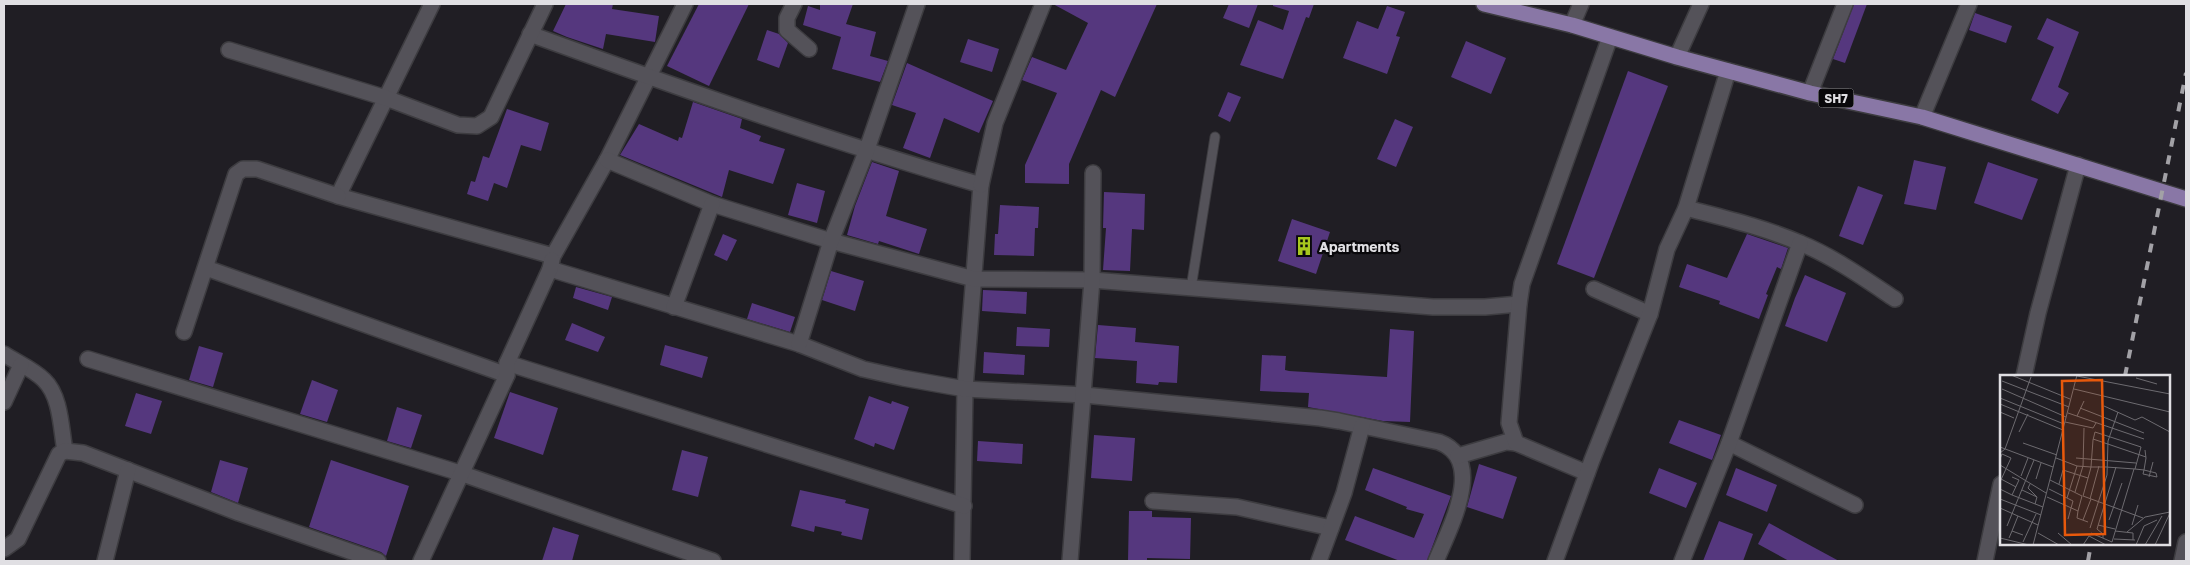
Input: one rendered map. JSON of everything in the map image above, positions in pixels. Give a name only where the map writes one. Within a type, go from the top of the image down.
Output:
[{"type":"main road","name":"SH7","points":[[1484,4],[1572,25],[1677,57],[1810,93],[1922,117],[2186,198]]},
{"type":"street","points":[[338,196],[432,4]]},
{"type":"street","points":[[229,50],[386,98],[458,125],[477,126],[491,117],[545,4]]},
{"type":"street","points":[[421,561],[507,369],[552,262],[607,160],[684,4]]},
{"type":"street","points":[[794,4],[788,18],[787,30],[809,49]]},
{"type":"street","points":[[799,344],[832,241],[866,152],[917,4]]},
{"type":"street","points":[[962,561],[965,389],[981,185],[995,123],[1043,4]]},
{"type":"street","points":[[1572,25],[1581,4]]},
{"type":"street","points":[[1677,57],[1701,4]]},
{"type":"street","points":[[1810,93],[1845,4]]},
{"type":"street","points":[[1922,117],[1969,4]]},
{"type":"street","points":[[530,34],[866,152],[981,185]]},
{"type":"street","points":[[1516,443],[1509,423],[1522,284],[1610,36]]},
{"type":"street","points":[[1555,561],[1587,473],[1650,314],[1667,249],[1686,208],[1728,71]]},
{"type":"street","points":[[607,160],[712,204],[832,241],[974,279],[1092,280],[1433,307],[1485,307],[1519,304]]},
{"type":"street","points":[[2024,375],[2038,312],[2078,165]]},
{"type":"street","points":[[184,332],[236,174],[243,169],[257,169],[552,262],[674,307],[799,344],[863,369],[965,389],[1084,395],[1339,421],[1439,442],[1451,447],[1458,456],[1462,467],[1461,496],[1436,561]]},
{"type":"street","points":[[1070,561],[1092,280],[1094,173]]},
{"type":"street","points":[[674,307],[712,204]]},
{"type":"street","points":[[1686,208],[1743,223],[1800,243],[1839,263],[1895,299]]},
{"type":"street","points":[[1682,561],[1729,443],[1800,243]]},
{"type":"street","points":[[206,268],[507,369],[964,506]]},
{"type":"street","points":[[1594,289],[1650,314]]},
{"type":"street","points":[[4,354],[43,379],[51,389],[55,398],[65,451]]},
{"type":"street","points":[[88,359],[460,473],[713,561]]},
{"type":"street","points":[[4,402],[21,365]]},
{"type":"street","points":[[1319,561],[1344,493],[1362,426]]},
{"type":"street","points":[[1458,456],[1506,442],[1516,443],[1587,473]]},
{"type":"street","points":[[1729,443],[1854,505]]},
{"type":"street","points":[[4,549],[18,539],[49,472],[59,454],[65,451],[83,453],[238,513],[378,561]]},
{"type":"street","points":[[105,561],[128,470]]},
{"type":"street","points":[[1985,561],[2000,489]]},
{"type":"street","points":[[1153,500],[1237,507],[1332,528]]},
{"type":"street","points":[[2182,561],[2186,542]]},
{"type":"lane","points":[[1191,288],[1215,137]]},
{"type":"building","points":[[566,4],[613,4],[612,9],[659,16],[655,42],[606,34],[603,49],[553,31]]},
{"type":"building","points":[[699,4],[749,4],[709,86],[667,66]]},
{"type":"building","points":[[820,4],[853,4],[846,24],[876,32],[870,56],[888,61],[880,82],[832,69],[841,37],[803,25],[808,6],[820,10]]},
{"type":"building","points":[[1053,4],[1157,4],[1115,97],[1101,90],[1069,164],[1069,184],[1025,183],[1025,165],[1057,93],[1022,80],[1032,57],[1066,70],[1088,23]]},
{"type":"building","points":[[1229,4],[1258,4],[1249,28],[1223,18]]},
{"type":"building","points":[[1273,4],[1314,4],[1309,18],[1306,17],[1283,79],[1240,65],[1258,20],[1283,30],[1289,11],[1273,6]]},
{"type":"building","points":[[1854,4],[1867,4],[1845,63],[1833,59]]},
{"type":"building","points":[[1387,6],[1405,12],[1396,36],[1400,37],[1387,74],[1343,58],[1357,21],[1378,29]]},
{"type":"building","points":[[1975,13],[2012,26],[2006,43],[1969,30]]},
{"type":"building","points":[[2047,18],[2079,32],[2058,87],[2069,93],[2058,114],[2031,100],[2054,47],[2037,39]]},
{"type":"building","points":[[767,30],[779,34],[788,43],[779,68],[757,60]]},
{"type":"building","points":[[968,39],[999,49],[992,72],[960,62]]},
{"type":"building","points":[[1466,41],[1506,58],[1491,94],[1451,77]]},
{"type":"building","points":[[907,63],[993,101],[979,133],[944,118],[930,158],[903,148],[916,113],[892,105]]},
{"type":"building","points":[[1628,71],[1668,86],[1594,278],[1557,264]]},
{"type":"building","points":[[1228,92],[1241,97],[1230,122],[1218,116]]},
{"type":"building","points":[[693,102],[742,119],[740,128],[761,136],[759,141],[785,149],[773,184],[729,170],[722,197],[620,155],[639,124],[678,141],[679,137],[682,138]]},
{"type":"building","points":[[507,109],[549,123],[541,151],[521,145],[507,188],[494,183],[488,201],[467,194],[471,181],[475,182],[483,156],[489,158]]},
{"type":"building","points":[[1395,119],[1413,127],[1396,167],[1377,159]]},
{"type":"building","points":[[1914,160],[1946,167],[1936,210],[1904,204]]},
{"type":"building","points":[[872,162],[899,171],[886,216],[927,229],[919,254],[879,241],[878,244],[847,235],[855,206]]},
{"type":"building","points":[[1988,162],[2038,179],[2022,220],[1974,203]]},
{"type":"building","points":[[797,183],[825,191],[817,223],[788,215]]},
{"type":"building","points":[[1858,186],[1883,195],[1863,245],[1839,236]]},
{"type":"building","points":[[1104,192],[1145,194],[1144,230],[1132,229],[1130,271],[1103,270],[1106,228],[1103,228]]},
{"type":"building","points":[[1000,205],[1039,207],[1038,228],[1035,228],[1034,256],[994,255],[995,234],[998,234]]},
{"type":"building","name":"Apartments","points":[[1292,219],[1330,232],[1316,274],[1278,261]]},
{"type":"building","points":[[723,234],[737,240],[727,261],[714,255]]},
{"type":"building","points":[[1747,234],[1788,248],[1781,269],[1777,267],[1766,294],[1768,295],[1759,319],[1719,304],[1720,301],[1679,287],[1687,264],[1727,278]]},
{"type":"building","points":[[831,271],[864,281],[855,311],[822,300]]},
{"type":"building","points":[[1805,275],[1846,293],[1827,342],[1785,326]]},
{"type":"building","points":[[576,287],[612,297],[608,310],[573,298]]},
{"type":"building","points":[[983,290],[1027,292],[1026,314],[982,311]]},
{"type":"building","points":[[752,303],[795,317],[790,332],[747,319]]},
{"type":"building","points":[[572,323],[605,337],[598,352],[565,340]]},
{"type":"building","points":[[1098,325],[1136,328],[1135,342],[1179,346],[1177,383],[1159,382],[1158,385],[1136,383],[1137,361],[1095,358]]},
{"type":"building","points":[[1017,327],[1050,329],[1049,347],[1016,346]]},
{"type":"building","points":[[1390,329],[1414,331],[1410,422],[1383,421],[1308,407],[1309,393],[1260,391],[1262,355],[1286,356],[1285,370],[1289,371],[1387,377]]},
{"type":"building","points":[[665,345],[708,357],[702,378],[660,365]]},
{"type":"building","points":[[199,346],[223,353],[213,387],[189,380]]},
{"type":"building","points":[[984,352],[1025,355],[1024,375],[983,373]]},
{"type":"building","points":[[312,380],[338,390],[327,422],[300,414]]},
{"type":"building","points":[[510,392],[558,408],[543,455],[494,438]]},
{"type":"building","points":[[136,393],[162,401],[151,434],[125,426]]},
{"type":"building","points":[[869,396],[891,404],[892,401],[909,407],[894,450],[875,443],[874,447],[854,439]]},
{"type":"building","points":[[397,407],[422,415],[411,448],[387,441]]},
{"type":"building","points":[[1679,420],[1721,435],[1712,460],[1669,443]]},
{"type":"building","points":[[1094,435],[1135,438],[1132,481],[1091,478]]},
{"type":"building","points":[[978,441],[1023,444],[1022,464],[977,461]]},
{"type":"building","points":[[682,450],[708,457],[698,497],[672,490]]},
{"type":"building","points":[[220,460],[248,468],[238,503],[211,492]]},
{"type":"building","points":[[331,460],[409,486],[386,556],[381,552],[309,527]]},
{"type":"building","points":[[1479,464],[1517,477],[1503,519],[1467,507]]},
{"type":"building","points":[[1373,468],[1451,496],[1427,561],[1400,561],[1345,540],[1355,516],[1414,538],[1424,514],[1406,509],[1407,507],[1365,490]]},
{"type":"building","points":[[1659,468],[1697,483],[1686,508],[1649,493]]},
{"type":"building","points":[[1736,468],[1777,485],[1767,512],[1726,495]]},
{"type":"building","points":[[800,490],[846,500],[845,503],[869,509],[862,540],[841,535],[842,532],[815,526],[814,532],[791,526]]},
{"type":"building","points":[[1129,511],[1152,511],[1152,517],[1191,518],[1190,559],[1147,558],[1147,561],[1128,561]]},
{"type":"building","points":[[1719,521],[1753,534],[1743,561],[1703,561]]},
{"type":"building","points":[[1769,523],[1839,561],[1789,561],[1758,544]]},
{"type":"building","points":[[553,527],[579,535],[572,561],[542,561]]},
{"type":"railway","points":[[2125,375],[2186,73]]},
{"type":"railway","points":[[2088,561],[2091,545]]},
{"type":"place","name":"Apartments","points":[[1304,246]]}]
